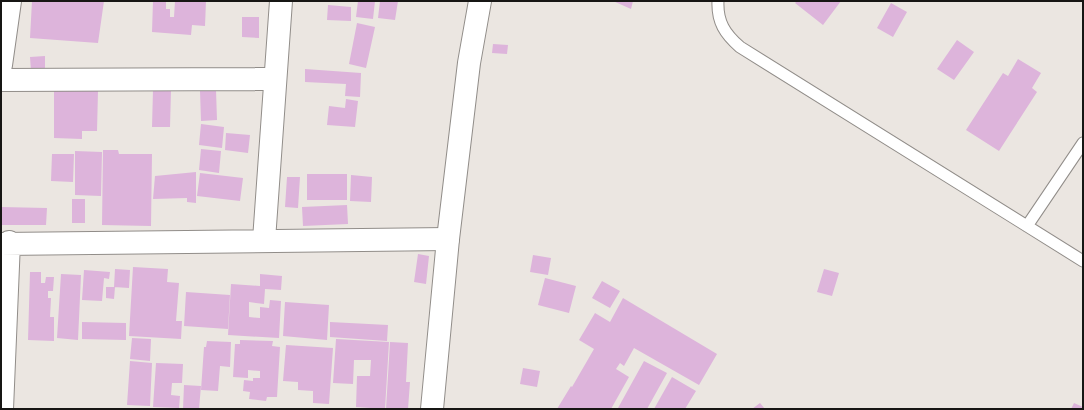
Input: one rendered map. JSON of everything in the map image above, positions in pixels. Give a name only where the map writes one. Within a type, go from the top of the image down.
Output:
[{"type":"street","points":[[1,65],[10,1]]},
{"type":"street","points":[[264,240],[282,1]]},
{"type":"street","points":[[432,409],[448,239],[469,63],[480,1]]},
{"type":"street","points":[[1,80],[276,79]]},
{"type":"street","points":[[2,409],[5,243],[448,239]]},
{"type":"lane","points":[[718,1],[720,24],[726,35],[740,47],[1083,261]]},
{"type":"lane","points":[[1027,226],[1083,143]]},
{"type":"building","points":[[32,1],[104,1],[98,43],[30,38]]},
{"type":"building","points":[[153,1],[166,1],[166,9],[170,9],[170,17],[174,17],[175,1],[206,1],[205,26],[192,25],[191,35],[152,32]]},
{"type":"building","points":[[358,1],[375,1],[373,19],[356,17]]},
{"type":"building","points":[[380,1],[398,1],[395,20],[378,18]]},
{"type":"building","points":[[613,1],[633,1],[631,9]]},
{"type":"building","points":[[797,1],[841,1],[823,25],[795,3]]},
{"type":"building","points":[[891,3],[907,12],[893,37],[877,28]]},
{"type":"building","points":[[328,5],[351,7],[351,21],[327,20]]},
{"type":"building","points":[[242,17],[259,17],[259,38],[242,37]]},
{"type":"building","points":[[357,23],[375,27],[366,68],[349,64]]},
{"type":"building","points":[[957,40],[974,52],[954,80],[937,69]]},
{"type":"building","points":[[493,44],[508,45],[507,54],[492,53]]},
{"type":"building","points":[[45,56],[45,71],[31,71],[30,57]]},
{"type":"building","points":[[1018,59],[1041,73],[1032,88],[1037,92],[999,151],[966,130],[1003,73],[1008,76]]},
{"type":"building","points":[[305,69],[361,73],[360,97],[345,96],[346,84],[305,82]]},
{"type":"building","points":[[54,90],[98,91],[97,131],[82,131],[82,139],[54,138]]},
{"type":"building","points":[[153,90],[171,90],[170,127],[152,127]]},
{"type":"building","points":[[216,90],[217,120],[201,121],[200,91]]},
{"type":"building","points":[[346,99],[358,101],[355,127],[327,125],[329,106],[345,108]]},
{"type":"building","points":[[201,124],[224,127],[222,148],[199,145]]},
{"type":"building","points":[[226,133],[250,135],[248,153],[225,150]]},
{"type":"building","points":[[201,149],[221,151],[219,173],[199,170]]},
{"type":"building","points":[[103,150],[118,150],[119,154],[152,154],[151,226],[102,225]]},
{"type":"building","points":[[75,151],[102,152],[101,196],[75,195]]},
{"type":"building","points":[[52,154],[74,154],[73,182],[51,181]]},
{"type":"building","points":[[196,172],[196,203],[187,202],[187,198],[153,199],[155,176]]},
{"type":"building","points":[[200,173],[243,178],[240,201],[197,196]]},
{"type":"building","points":[[307,174],[347,174],[347,200],[307,200]]},
{"type":"building","points":[[351,175],[372,177],[371,202],[350,201]]},
{"type":"building","points":[[287,177],[300,177],[298,208],[285,207]]},
{"type":"building","points":[[72,199],[85,199],[85,223],[72,223]]},
{"type":"building","points":[[347,205],[348,224],[303,226],[302,207]]},
{"type":"building","points":[[1,207],[47,208],[46,225],[1,225]]},
{"type":"building","points":[[418,254],[429,256],[426,284],[414,282]]},
{"type":"building","points":[[533,255],[551,258],[548,275],[530,272]]},
{"type":"building","points":[[133,267],[168,269],[167,282],[179,283],[176,321],[182,321],[181,339],[129,336]]},
{"type":"building","points":[[115,269],[130,270],[129,288],[114,287]]},
{"type":"building","points":[[824,269],[839,273],[832,296],[817,292]]},
{"type":"building","points":[[84,270],[110,272],[109,279],[104,278],[102,301],[82,300]]},
{"type":"building","points":[[30,272],[41,272],[41,283],[45,283],[46,277],[54,277],[53,291],[48,291],[48,298],[51,298],[50,317],[54,317],[54,341],[28,340]]},
{"type":"building","points":[[61,274],[81,275],[78,340],[57,338]]},
{"type":"building","points":[[260,274],[282,276],[281,290],[265,289],[264,304],[249,302],[249,317],[260,318],[260,307],[269,308],[270,300],[281,301],[279,338],[228,335],[231,284],[260,286]]},
{"type":"building","points":[[545,278],[576,286],[569,313],[538,305]]},
{"type":"building","points":[[602,281],[620,291],[610,308],[592,298]]},
{"type":"building","points":[[106,287],[115,287],[114,299],[106,298]]},
{"type":"building","points":[[186,292],[230,295],[228,329],[184,326]]},
{"type":"building","points":[[623,298],[717,354],[699,385],[634,348],[624,366],[620,363],[616,369],[629,377],[611,409],[557,409],[571,386],[572,387],[594,349],[579,340],[595,313],[610,322]]},
{"type":"building","points":[[285,302],[329,305],[327,340],[283,336]]},
{"type":"building","points":[[82,322],[126,323],[126,340],[82,339]]},
{"type":"building","points":[[330,322],[388,325],[387,341],[330,337]]},
{"type":"building","points":[[132,338],[151,339],[150,361],[130,359]]},
{"type":"building","points":[[336,339],[389,342],[385,409],[356,407],[357,376],[370,376],[371,360],[354,360],[353,384],[333,383]]},
{"type":"building","points":[[240,340],[273,341],[272,346],[280,347],[277,397],[267,397],[266,401],[249,399],[250,392],[243,391],[244,380],[253,381],[253,378],[260,378],[260,371],[248,370],[248,378],[233,377],[235,344],[240,344]]},
{"type":"building","points":[[207,341],[231,342],[230,367],[220,366],[218,391],[201,390],[204,347],[206,347]]},
{"type":"building","points":[[390,342],[408,343],[406,382],[410,382],[408,409],[386,409]]},
{"type":"building","points":[[286,345],[333,348],[329,404],[313,403],[313,391],[298,390],[298,382],[283,381]]},
{"type":"building","points":[[130,361],[152,363],[150,406],[127,405]]},
{"type":"building","points":[[644,361],[667,373],[647,409],[618,408]]},
{"type":"building","points":[[156,363],[183,364],[182,383],[172,383],[171,395],[180,396],[179,408],[153,407]]},
{"type":"building","points":[[523,368],[540,371],[537,387],[520,384]]},
{"type":"building","points":[[672,377],[696,391],[685,409],[654,409]]},
{"type":"building","points":[[184,385],[201,386],[199,409],[183,409]]},
{"type":"building","points":[[760,403],[765,409],[752,409]]},
{"type":"building","points":[[1074,403],[1083,407],[1083,409],[1071,409]]}]
